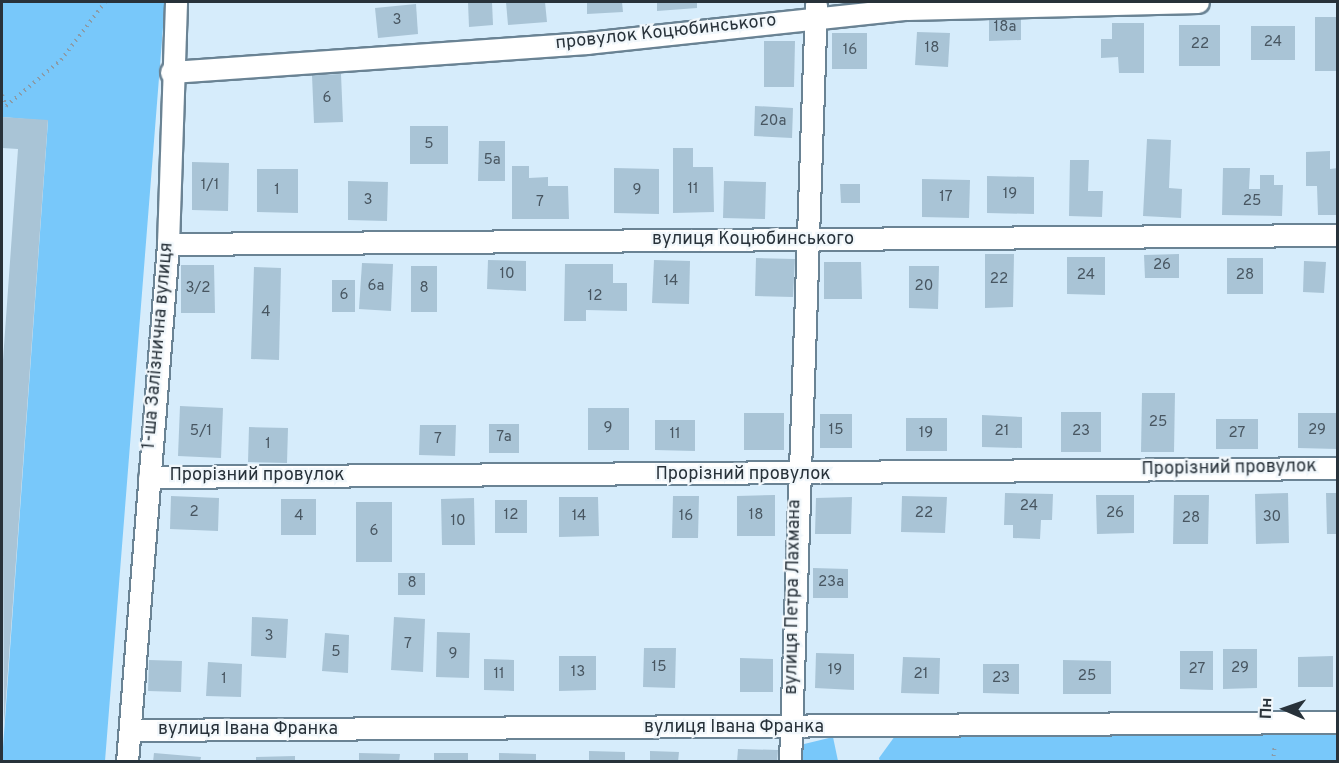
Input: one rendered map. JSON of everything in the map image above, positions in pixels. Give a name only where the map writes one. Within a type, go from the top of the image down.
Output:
[{"type":"street","name":"1-ша Залізнична вулиця","points":[[127,762],[168,244],[171,72],[176,2]]},
{"type":"street","name":"провулок Коцюбинського","points":[[171,72],[588,43],[816,8],[1198,2]]},
{"type":"street","name":"вулиця Петра Лахмана","points":[[790,762],[797,475],[816,8]]},
{"type":"street","name":"вулиця Коцюбинського","points":[[168,244],[1338,236]]},
{"type":"street","name":"Прорізний провулок","points":[[149,477],[797,475],[1338,468]]},
{"type":"street","name":"вулиця Івана Франка","points":[[130,730],[1338,722]]},
{"type":"path","points":[[2,95],[6,106],[61,60],[105,2]]},
{"type":"shaded area","points":[[2,2],[165,2],[105,761],[2,761],[48,121],[2,117]]},
{"type":"shaded area","points":[[1337,730],[1337,761],[880,762],[879,758],[895,736]]},
{"type":"shaded area","points":[[833,737],[838,761],[795,762],[796,746]]},
{"type":"building","points":[[468,2],[492,2],[493,25],[469,27]]},
{"type":"building","points":[[506,2],[545,2],[547,22],[508,25]]},
{"type":"building","points":[[587,2],[622,2],[623,12],[587,14]]},
{"type":"building","points":[[657,2],[697,2],[697,8],[657,11]]},
{"type":"building","points":[[416,4],[418,34],[378,38],[375,8]]},
{"type":"building","points":[[989,16],[1021,16],[1021,40],[989,41]]},
{"type":"building","points":[[1315,17],[1338,17],[1338,71],[1315,71]]},
{"type":"building","points":[[1112,23],[1144,23],[1144,73],[1119,73],[1118,57],[1101,58],[1101,39],[1112,39]]},
{"type":"building","points":[[1179,25],[1220,25],[1220,66],[1179,66]]},
{"type":"building","points":[[1251,26],[1295,26],[1295,60],[1251,60]]},
{"type":"building","points":[[917,32],[950,33],[948,67],[915,65]]},
{"type":"building","points":[[832,33],[867,33],[867,69],[832,69]]},
{"type":"building","points":[[764,41],[795,41],[794,87],[764,87]]},
{"type":"building","points":[[341,74],[343,122],[314,123],[312,75]]},
{"type":"building","points":[[755,106],[793,108],[792,138],[754,136]]},
{"type":"building","points":[[2,117],[48,120],[4,726],[2,374],[18,149],[2,148]]},
{"type":"building","points":[[410,126],[448,126],[448,164],[410,164]]},
{"type":"building","points":[[1147,139],[1171,140],[1169,188],[1182,189],[1181,218],[1143,216]]},
{"type":"building","points":[[479,141],[505,141],[505,181],[478,181]]},
{"type":"building","points":[[673,148],[693,148],[693,167],[713,167],[714,212],[673,213]]},
{"type":"building","points":[[1330,151],[1330,169],[1338,168],[1338,215],[1318,215],[1317,186],[1306,186],[1306,152]]},
{"type":"building","points":[[1070,160],[1089,160],[1088,191],[1103,191],[1102,217],[1069,216]]},
{"type":"building","points":[[192,162],[229,163],[228,211],[192,210]]},
{"type":"building","points":[[512,166],[529,166],[529,178],[548,177],[548,186],[568,186],[569,219],[512,219]]},
{"type":"building","points":[[614,168],[659,169],[659,214],[614,213]]},
{"type":"building","points":[[1223,168],[1250,168],[1249,189],[1260,189],[1260,175],[1274,175],[1274,185],[1283,185],[1282,216],[1222,215]]},
{"type":"building","points":[[257,169],[298,169],[298,213],[257,212]]},
{"type":"building","points":[[987,176],[1034,177],[1034,214],[987,213]]},
{"type":"building","points":[[922,179],[970,180],[969,218],[922,217]]},
{"type":"building","points":[[348,181],[388,182],[387,221],[348,220]]},
{"type":"building","points":[[724,181],[766,182],[765,219],[723,218]]},
{"type":"building","points":[[840,184],[860,184],[860,203],[841,203]]},
{"type":"building","points":[[985,254],[1014,254],[1013,307],[985,308]]},
{"type":"building","points":[[1179,254],[1179,278],[1145,278],[1144,255]]},
{"type":"building","points":[[1067,257],[1105,257],[1105,295],[1067,294]]},
{"type":"building","points":[[756,258],[795,259],[793,297],[755,296]]},
{"type":"building","points":[[1227,258],[1263,258],[1263,294],[1227,294]]},
{"type":"building","points":[[488,260],[526,261],[526,291],[487,289]]},
{"type":"building","points":[[654,260],[690,261],[689,304],[652,303]]},
{"type":"building","points":[[1304,261],[1326,262],[1324,293],[1303,292]]},
{"type":"building","points":[[824,262],[861,262],[862,299],[824,299]]},
{"type":"building","points":[[362,263],[393,264],[391,311],[359,309]]},
{"type":"building","points":[[565,264],[613,264],[613,283],[627,283],[627,311],[586,310],[586,321],[564,321]]},
{"type":"building","points":[[181,265],[214,265],[215,313],[181,313]]},
{"type":"building","points":[[411,266],[437,266],[437,312],[411,312]]},
{"type":"building","points":[[909,266],[939,266],[938,309],[909,308]]},
{"type":"building","points":[[254,267],[281,268],[279,360],[251,359]]},
{"type":"building","points":[[332,280],[355,280],[355,312],[332,312]]},
{"type":"building","points":[[1142,393],[1175,393],[1174,452],[1141,452]]},
{"type":"building","points":[[180,406],[223,408],[221,458],[178,456]]},
{"type":"building","points":[[588,408],[629,408],[629,450],[588,450]]},
{"type":"building","points":[[1061,412],[1101,412],[1101,452],[1061,452]]},
{"type":"building","points":[[744,413],[784,413],[784,450],[744,450]]},
{"type":"building","points":[[1298,413],[1337,413],[1337,449],[1298,448]]},
{"type":"building","points":[[820,414],[852,414],[852,448],[820,448]]},
{"type":"building","points":[[982,415],[1022,417],[1022,448],[982,447]]},
{"type":"building","points":[[906,418],[947,418],[947,451],[906,451]]},
{"type":"building","points":[[1216,419],[1258,419],[1258,449],[1216,449]]},
{"type":"building","points":[[655,420],[695,420],[695,451],[655,450]]},
{"type":"building","points":[[489,424],[519,424],[519,453],[489,453]]},
{"type":"building","points":[[420,425],[456,425],[455,456],[419,455]]},
{"type":"building","points":[[249,427],[288,428],[287,463],[248,462]]},
{"type":"building","points":[[1005,493],[1053,494],[1052,520],[1041,520],[1040,539],[1013,538],[1013,525],[1004,525]]},
{"type":"building","points":[[1288,493],[1289,543],[1256,544],[1255,494]]},
{"type":"building","points":[[1326,493],[1338,493],[1338,534],[1327,534]]},
{"type":"building","points":[[775,495],[775,536],[737,536],[737,496]]},
{"type":"building","points":[[1096,495],[1134,495],[1134,533],[1097,534]]},
{"type":"building","points":[[1174,495],[1209,495],[1208,544],[1173,544]]},
{"type":"building","points":[[171,496],[219,498],[218,531],[170,529]]},
{"type":"building","points":[[673,496],[699,496],[698,538],[672,538]]},
{"type":"building","points":[[902,496],[947,497],[945,533],[901,532]]},
{"type":"building","points":[[559,497],[598,497],[599,536],[559,537]]},
{"type":"building","points":[[852,497],[851,534],[815,534],[816,498]]},
{"type":"building","points":[[474,498],[475,545],[442,545],[441,499]]},
{"type":"building","points":[[281,499],[316,499],[316,535],[281,535]]},
{"type":"building","points":[[495,500],[527,500],[527,533],[495,533]]},
{"type":"building","points":[[356,502],[392,502],[392,562],[356,562]]},
{"type":"building","points":[[813,568],[848,569],[848,598],[813,598]]},
{"type":"building","points":[[398,573],[425,573],[425,595],[398,595]]},
{"type":"building","points":[[252,617],[288,619],[286,658],[251,656]]},
{"type":"building","points":[[394,617],[425,619],[423,672],[391,670]]},
{"type":"building","points":[[437,632],[470,633],[469,678],[436,677]]},
{"type":"building","points":[[325,633],[349,635],[348,673],[322,671]]},
{"type":"building","points":[[644,648],[676,648],[675,688],[643,687]]},
{"type":"building","points":[[1223,649],[1257,649],[1257,688],[1223,689]]},
{"type":"building","points":[[1180,651],[1213,651],[1213,690],[1180,689]]},
{"type":"building","points":[[816,653],[854,654],[854,690],[815,688]]},
{"type":"building","points":[[559,656],[596,656],[596,690],[559,691]]},
{"type":"building","points":[[1333,656],[1333,687],[1298,687],[1298,657]]},
{"type":"building","points":[[903,657],[940,658],[939,694],[901,693]]},
{"type":"building","points":[[740,658],[773,659],[773,692],[740,692]]},
{"type":"building","points":[[484,659],[514,660],[514,691],[484,690]]},
{"type":"building","points":[[149,660],[182,661],[181,692],[148,691]]},
{"type":"building","points":[[1063,660],[1111,661],[1111,694],[1063,694]]},
{"type":"building","points":[[208,662],[242,664],[241,697],[206,696]]},
{"type":"building","points":[[983,664],[1019,664],[1019,694],[983,693]]},
{"type":"building","points":[[738,749],[778,750],[777,762],[737,762]]},
{"type":"building","points":[[589,751],[625,752],[625,762],[589,762]]},
{"type":"building","points":[[650,751],[679,752],[678,762],[650,762]]},
{"type":"building","points":[[154,753],[201,757],[200,762],[153,762]]},
{"type":"building","points":[[359,753],[400,754],[399,762],[359,762]]},
{"type":"building","points":[[434,753],[468,753],[468,762],[434,762]]},
{"type":"building","points":[[499,753],[536,754],[536,762],[499,762]]},
{"type":"building","points":[[295,756],[295,762],[256,762],[256,757]]}]
